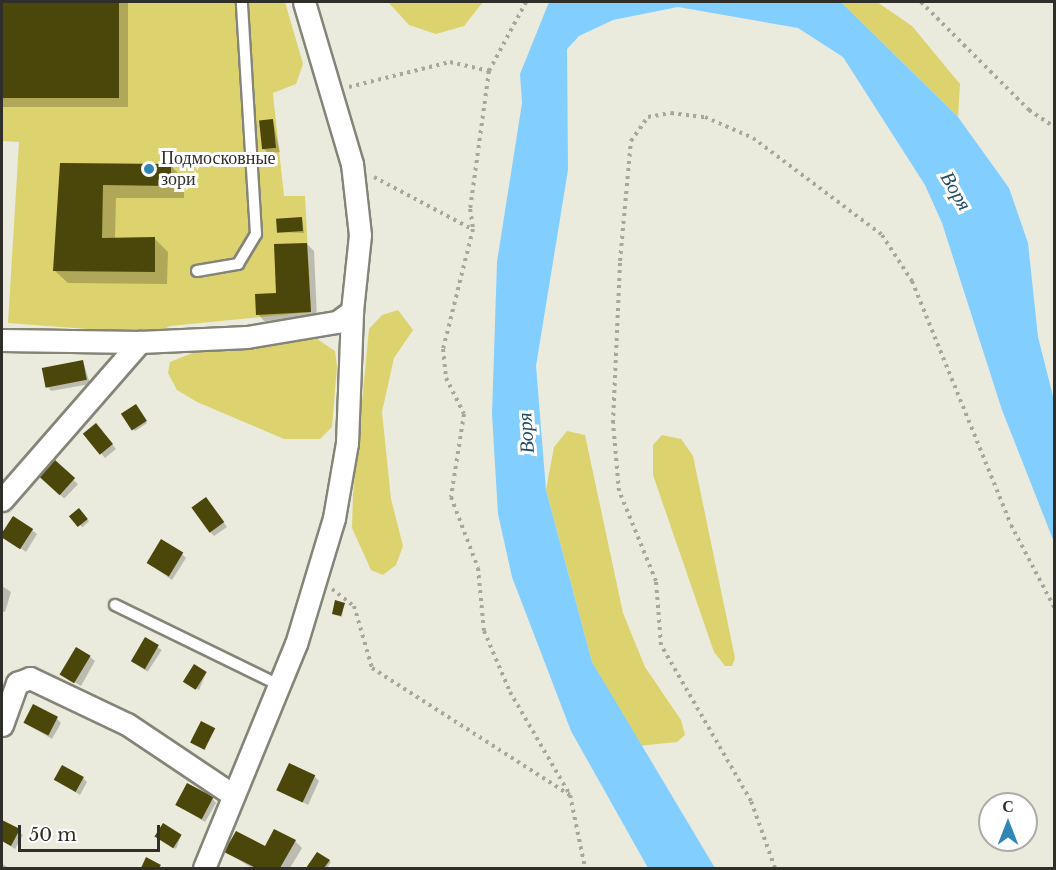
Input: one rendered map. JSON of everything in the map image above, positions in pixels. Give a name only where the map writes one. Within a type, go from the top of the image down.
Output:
[{"type":"street","points":[[204,868],[279,685],[318,577],[347,443],[352,311],[360,235],[352,164],[304,2]]},
{"type":"street","points":[[2,340],[140,342],[284,333],[337,322],[352,311]]},
{"type":"street","points":[[2,500],[140,342]]},
{"type":"street","points":[[2,725],[17,683],[30,678],[127,723],[233,795]]},
{"type":"lane","points":[[197,271],[238,264],[255,234],[242,2]]},
{"type":"lane","points":[[115,605],[279,685]]},
{"type":"path","points":[[526,2],[489,71],[470,209],[473,230],[443,349],[446,378],[464,414],[451,497],[478,568],[484,630],[510,692],[570,795],[585,868]]},
{"type":"path","points":[[921,2],[1029,110],[1054,127]]},
{"type":"path","points":[[329,92],[450,62],[489,71]]},
{"type":"path","points":[[775,868],[751,801],[661,645],[656,581],[619,491],[613,423],[620,261],[631,141],[648,117],[671,113],[705,117],[753,138],[882,234],[912,281],[1011,525],[1054,607]]},
{"type":"path","points":[[352,164],[473,230]]},
{"type":"path","points":[[318,577],[354,606],[372,668],[570,795]]},
{"type":"shaded area","name":"Подмосковные зори","points":[[2,2],[285,2],[303,64],[296,84],[273,93],[284,196],[305,196],[311,312],[170,326],[154,334],[8,323],[19,142],[2,141]]},
{"type":"shaded area","points":[[388,2],[483,2],[464,26],[436,34],[409,25]]},
{"type":"shaded area","points":[[841,2],[877,2],[912,26],[960,84],[958,117]]},
{"type":"shaded area","points":[[398,310],[413,330],[394,358],[382,412],[391,499],[403,546],[396,565],[383,575],[371,570],[352,528],[353,495],[369,329],[382,315]]},
{"type":"shaded area","points":[[317,339],[335,351],[337,366],[332,427],[320,439],[284,439],[197,402],[177,390],[168,373],[170,362],[195,352]]},
{"type":"shaded area","points":[[567,431],[585,435],[623,613],[645,667],[681,720],[685,735],[677,742],[638,746],[592,662],[546,490],[554,447]]},
{"type":"shaded area","points":[[662,435],[681,439],[693,456],[735,658],[732,666],[725,666],[714,652],[653,475],[653,445]]},
{"type":"water","name":"Воря","points":[[549,2],[841,2],[958,117],[1009,188],[1028,243],[1038,337],[1054,400],[1054,542],[1002,410],[942,223],[925,185],[843,57],[798,28],[678,7],[613,20],[579,36],[567,49],[568,170],[536,366],[546,490],[592,662],[715,868],[648,868],[571,731],[512,577],[498,514],[492,414],[497,262],[522,103],[520,74]]},
{"type":"building","points":[[2,2],[119,2],[119,98],[2,98]]},
{"type":"building","points":[[273,119],[276,148],[262,149],[259,120]]},
{"type":"building","points":[[60,163],[171,164],[171,186],[103,185],[102,238],[155,237],[155,272],[53,271]]},
{"type":"building","points":[[302,217],[303,231],[277,233],[276,219]]},
{"type":"building","points":[[307,243],[311,312],[256,315],[255,294],[276,293],[274,244]]},
{"type":"building","points":[[83,360],[87,380],[46,388],[42,368]]},
{"type":"building","points":[[136,404],[147,421],[132,431],[121,414]]},
{"type":"building","points":[[96,423],[113,444],[100,455],[83,434]]},
{"type":"building","points":[[55,460],[75,478],[60,495],[40,477]]},
{"type":"building","points":[[206,497],[224,522],[210,533],[191,508]]},
{"type":"building","points":[[79,508],[88,519],[78,527],[69,516]]},
{"type":"building","points":[[13,516],[33,529],[20,549],[2,537],[2,533]]},
{"type":"building","points":[[161,539],[183,552],[169,576],[147,563]]},
{"type":"building","points":[[335,600],[345,603],[341,616],[332,614]]},
{"type":"building","points":[[145,637],[159,645],[145,669],[131,661]]},
{"type":"building","points":[[76,647],[91,656],[74,683],[60,674]]},
{"type":"building","points":[[194,664],[207,672],[196,690],[183,682]]},
{"type":"building","points":[[33,704],[58,717],[48,735],[23,723]]},
{"type":"building","points":[[201,721],[215,728],[204,750],[190,742]]},
{"type":"building","points":[[289,763],[315,775],[303,802],[276,790]]},
{"type":"building","points":[[62,765],[84,777],[76,792],[54,780]]},
{"type":"building","points":[[187,783],[213,797],[202,819],[175,805]]},
{"type":"building","points":[[2,820],[20,829],[11,846],[2,841]]},
{"type":"building","points":[[163,823],[182,835],[173,848],[155,837]]},
{"type":"building","points":[[274,829],[296,840],[280,868],[256,868],[224,852],[236,831],[265,846]]},
{"type":"building","points":[[317,852],[330,860],[324,868],[306,868]]},
{"type":"building","points":[[146,857],[161,865],[159,868],[141,868]]},
{"type":"place","name":"Подмосковные зори","points":[[149,169]]}]
